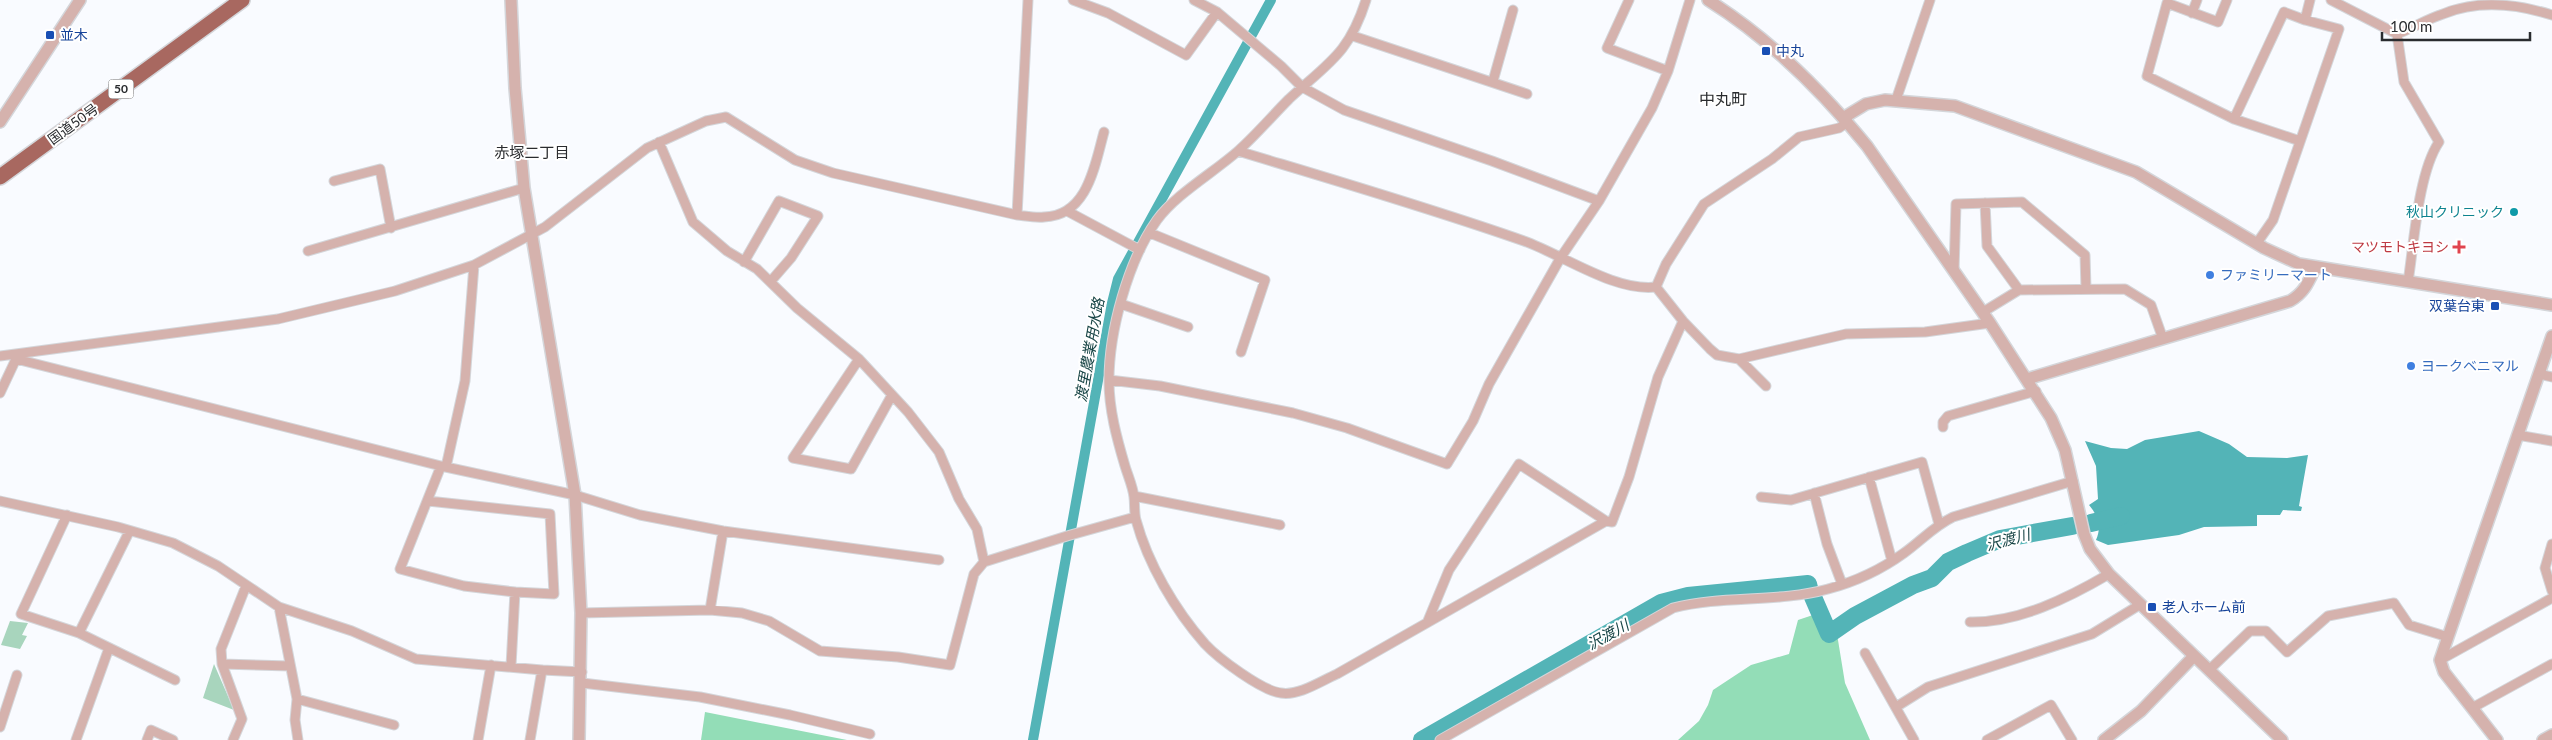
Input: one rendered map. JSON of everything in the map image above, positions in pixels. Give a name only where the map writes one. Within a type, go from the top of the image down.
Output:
[{"type":"highway","name":"国道50号","points":[[0,176],[242,0]]},
{"type":"street","points":[[0,122],[80,0]]},
{"type":"street","points":[[1017,215],[1028,0]]},
{"type":"street","points":[[1073,0],[1108,13],[1186,55],[1218,12]]},
{"type":"street","points":[[1194,0],[1218,12],[1302,87],[1344,110],[1492,160],[1599,201]]},
{"type":"street","points":[[1366,0],[1353,36],[1331,64],[1302,87],[1238,151],[1164,212],[1137,248],[1121,304],[1111,352],[1109,380],[1113,415],[1134,496],[1136,517],[1157,572],[1200,638],[1211,650],[1245,675],[1281,693],[1298,691],[1337,674],[1606,521]]},
{"type":"street","points":[[1629,0],[1607,48],[1668,71]]},
{"type":"street","points":[[1109,380],[1160,386],[1292,413],[1347,428],[1447,464],[1473,421],[1489,384],[1561,257],[1599,201],[1652,108],[1668,71],[1690,0]]},
{"type":"street","points":[[1708,0],[1765,40],[1845,120],[1883,167],[2036,391],[2060,434],[2084,534],[2090,549],[2109,574],[2282,740]]},
{"type":"street","points":[[1896,100],[1930,0]]},
{"type":"street","points":[[2192,13],[2197,0]]},
{"type":"street","points":[[2227,0],[2218,22],[2167,4],[2147,76],[2234,120],[2300,142]]},
{"type":"street","points":[[2305,20],[2310,0]]},
{"type":"street","points":[[2331,0],[2397,34]]},
{"type":"street","points":[[512,3],[512,51],[524,188],[575,496],[582,613],[580,740]]},
{"type":"street","points":[[2397,34],[2445,13],[2474,6],[2508,5],[2552,15]]},
{"type":"street","points":[[1494,81],[1513,10]]},
{"type":"street","points":[[2234,120],[2284,12],[2339,29],[2273,220],[2256,244]]},
{"type":"street","points":[[2397,34],[2404,82],[2439,142],[2431,153],[2420,201],[2408,282]]},
{"type":"street","points":[[1353,36],[1494,81],[1527,94]]},
{"type":"street","points":[[1656,287],[1666,264],[1704,204],[1772,159],[1798,137],[1839,128],[1845,120],[1866,104],[1896,100],[1955,106],[2104,159],[2162,186],[2256,244],[2287,259],[2315,268],[2552,305]]},
{"type":"street","points":[[15,357],[278,319],[395,291],[474,265],[531,236],[647,148],[706,121],[726,117],[795,160],[833,172],[1017,215],[1046,218],[1067,211],[1088,187],[1094,174],[1104,132]]},
{"type":"street","points":[[659,142],[693,222],[727,251],[771,281],[797,308],[859,359],[892,395],[939,452],[959,499],[977,529],[984,562]]},
{"type":"street","points":[[1238,151],[1425,207],[1527,242],[1617,281],[1646,288],[1656,287]]},
{"type":"street","points":[[334,181],[380,169],[391,228]]},
{"type":"street","points":[[308,251],[524,188]]},
{"type":"street","points":[[744,262],[779,201],[818,216],[791,258],[771,281]]},
{"type":"street","points":[[1954,271],[1956,204],[2022,202],[2085,255],[2086,289]]},
{"type":"street","points":[[1985,203],[1987,246],[2019,290]]},
{"type":"street","points":[[1067,211],[1137,248]]},
{"type":"street","points":[[1150,233],[1265,280],[1241,352]]},
{"type":"street","points":[[428,501],[550,514],[554,594],[464,586],[400,569],[428,501],[443,467],[465,381],[474,265]]},
{"type":"street","points":[[2027,379],[2290,301],[2301,295],[2315,268]]},
{"type":"street","points":[[1656,287],[1683,321],[1717,355],[1739,359],[1846,334],[1925,332],[1990,322]]},
{"type":"street","points":[[1983,312],[2019,290],[2125,289],[2151,305],[2163,338]]},
{"type":"street","points":[[1121,304],[1188,326]]},
{"type":"street","points":[[1427,623],[1449,570],[1519,464],[1606,521],[1612,522],[1629,477],[1658,377],[1683,321]]},
{"type":"street","points":[[2497,740],[2444,672],[2440,660],[2552,336]]},
{"type":"street","points":[[0,356],[15,357],[443,467],[575,496],[640,514],[723,531],[939,560]]},
{"type":"street","points":[[0,393],[15,357]]},
{"type":"street","points":[[859,359],[793,458],[851,470],[892,395]]},
{"type":"street","points":[[1739,359],[1766,386]]},
{"type":"street","points":[[2539,374],[2552,377]]},
{"type":"street","points":[[1943,427],[1942,422],[1948,416],[2036,391]]},
{"type":"street","points":[[2517,435],[2552,441]]},
{"type":"street","points":[[1761,497],[1791,500],[1922,462],[1939,524]]},
{"type":"street","points":[[1869,477],[1892,561]]},
{"type":"street","points":[[1440,740],[1673,608],[1704,602],[1809,593],[1842,584],[1892,561],[1939,524],[1953,517],[2073,482]]},
{"type":"street","points":[[1814,492],[1827,544],[1842,584]]},
{"type":"street","points":[[1134,496],[1280,525]]},
{"type":"street","points":[[0,501],[68,515],[173,543],[218,566],[279,607],[352,631],[416,659],[542,670],[700,697],[790,715],[870,734]]},
{"type":"street","points":[[68,515],[21,614],[79,633],[174,680]]},
{"type":"street","points":[[582,613],[710,610],[755,615],[769,621],[820,651],[898,657],[950,665],[974,574],[984,562],[1136,517]]},
{"type":"street","points":[[710,610],[723,531]]},
{"type":"street","points":[[79,633],[129,532]]},
{"type":"street","points":[[2552,544],[2545,568],[2552,591]]},
{"type":"street","points":[[1970,622],[1982,622],[2022,613],[2071,596],[2109,574]]},
{"type":"street","points":[[233,740],[242,719],[222,664],[221,649],[246,586]]},
{"type":"street","points":[[511,666],[515,592]]},
{"type":"street","points":[[2440,660],[2552,598]]},
{"type":"street","points":[[2209,670],[2250,632],[2266,631],[2287,652],[2328,616],[2394,603],[2409,625],[2448,637]]},
{"type":"street","points":[[1896,707],[1928,687],[2092,634],[2141,604]]},
{"type":"street","points":[[279,607],[296,699],[295,720],[298,740]]},
{"type":"street","points":[[76,740],[109,648]]},
{"type":"street","points":[[1865,653],[1914,740]]},
{"type":"street","points":[[2106,739],[2141,711],[2194,656]]},
{"type":"street","points":[[222,664],[290,666]]},
{"type":"street","points":[[2472,708],[2552,664]]},
{"type":"street","points":[[478,740],[491,665]]},
{"type":"street","points":[[530,740],[542,670]]},
{"type":"street","points":[[0,727],[17,675]]},
{"type":"street","points":[[296,699],[394,725]]},
{"type":"street","points":[[1987,740],[2051,705],[2072,740]]},
{"type":"street","points":[[148,740],[151,730],[174,740]]},
{"type":"green space","points":[[1816,614],[1824,640],[1837,634],[1845,683],[1870,740],[1678,740],[1699,721],[1708,705],[1713,690],[1751,665],[1789,654],[1798,620]]},
{"type":"green space","points":[[10,621],[28,623],[22,635],[27,636],[20,649],[1,645]]},
{"type":"green space","points":[[214,664],[234,710],[203,698]]},
{"type":"green space","points":[[705,712],[847,740],[701,740]]},
{"type":"water","points":[[2199,431],[2229,444],[2247,457],[2287,458],[2308,455],[2299,506],[2302,507],[2301,511],[2283,510],[2280,515],[2257,515],[2257,526],[2204,527],[2179,535],[2108,545],[2096,540],[2099,530],[2098,521],[2089,505],[2098,499],[2096,466],[2085,441],[2111,448],[2127,449],[2145,440]]},
{"type":"waterway","name":"渡里農業用水路","points":[[1033,740],[1112,303],[1118,279],[1271,0]]},
{"type":"waterway","name":"沢渡川","points":[[2091,523],[2121,516]]},
{"type":"waterway","name":"沢渡川","points":[[1813,597],[1829,634],[1855,616],[1913,585],[1932,578],[1948,562],[1967,553],[2000,539],[2072,526]]},
{"type":"waterway","name":"沢渡川","points":[[1422,740],[1661,603],[1688,596],[1808,584],[1809,588]]},
{"type":"place","name":"並木","points":[[50,35]]},
{"type":"place","name":"中丸","points":[[1766,51]]},
{"type":"place","name":"秋山クリニック","points":[[2514,212]]},
{"type":"place","name":"マツモトキヨシ","points":[[2459,247]]},
{"type":"place","name":"ファミリーマート","points":[[2210,275]]},
{"type":"place","name":"双葉台東","points":[[2495,306]]},
{"type":"place","name":"ヨークベニマル","points":[[2411,366]]},
{"type":"place","name":"老人ホーム前","points":[[2152,607]]},
{"type":"district","name":"中丸町","points":[[1723,99]]},
{"type":"district","name":"赤塚二丁目","points":[[532,153]]}]
